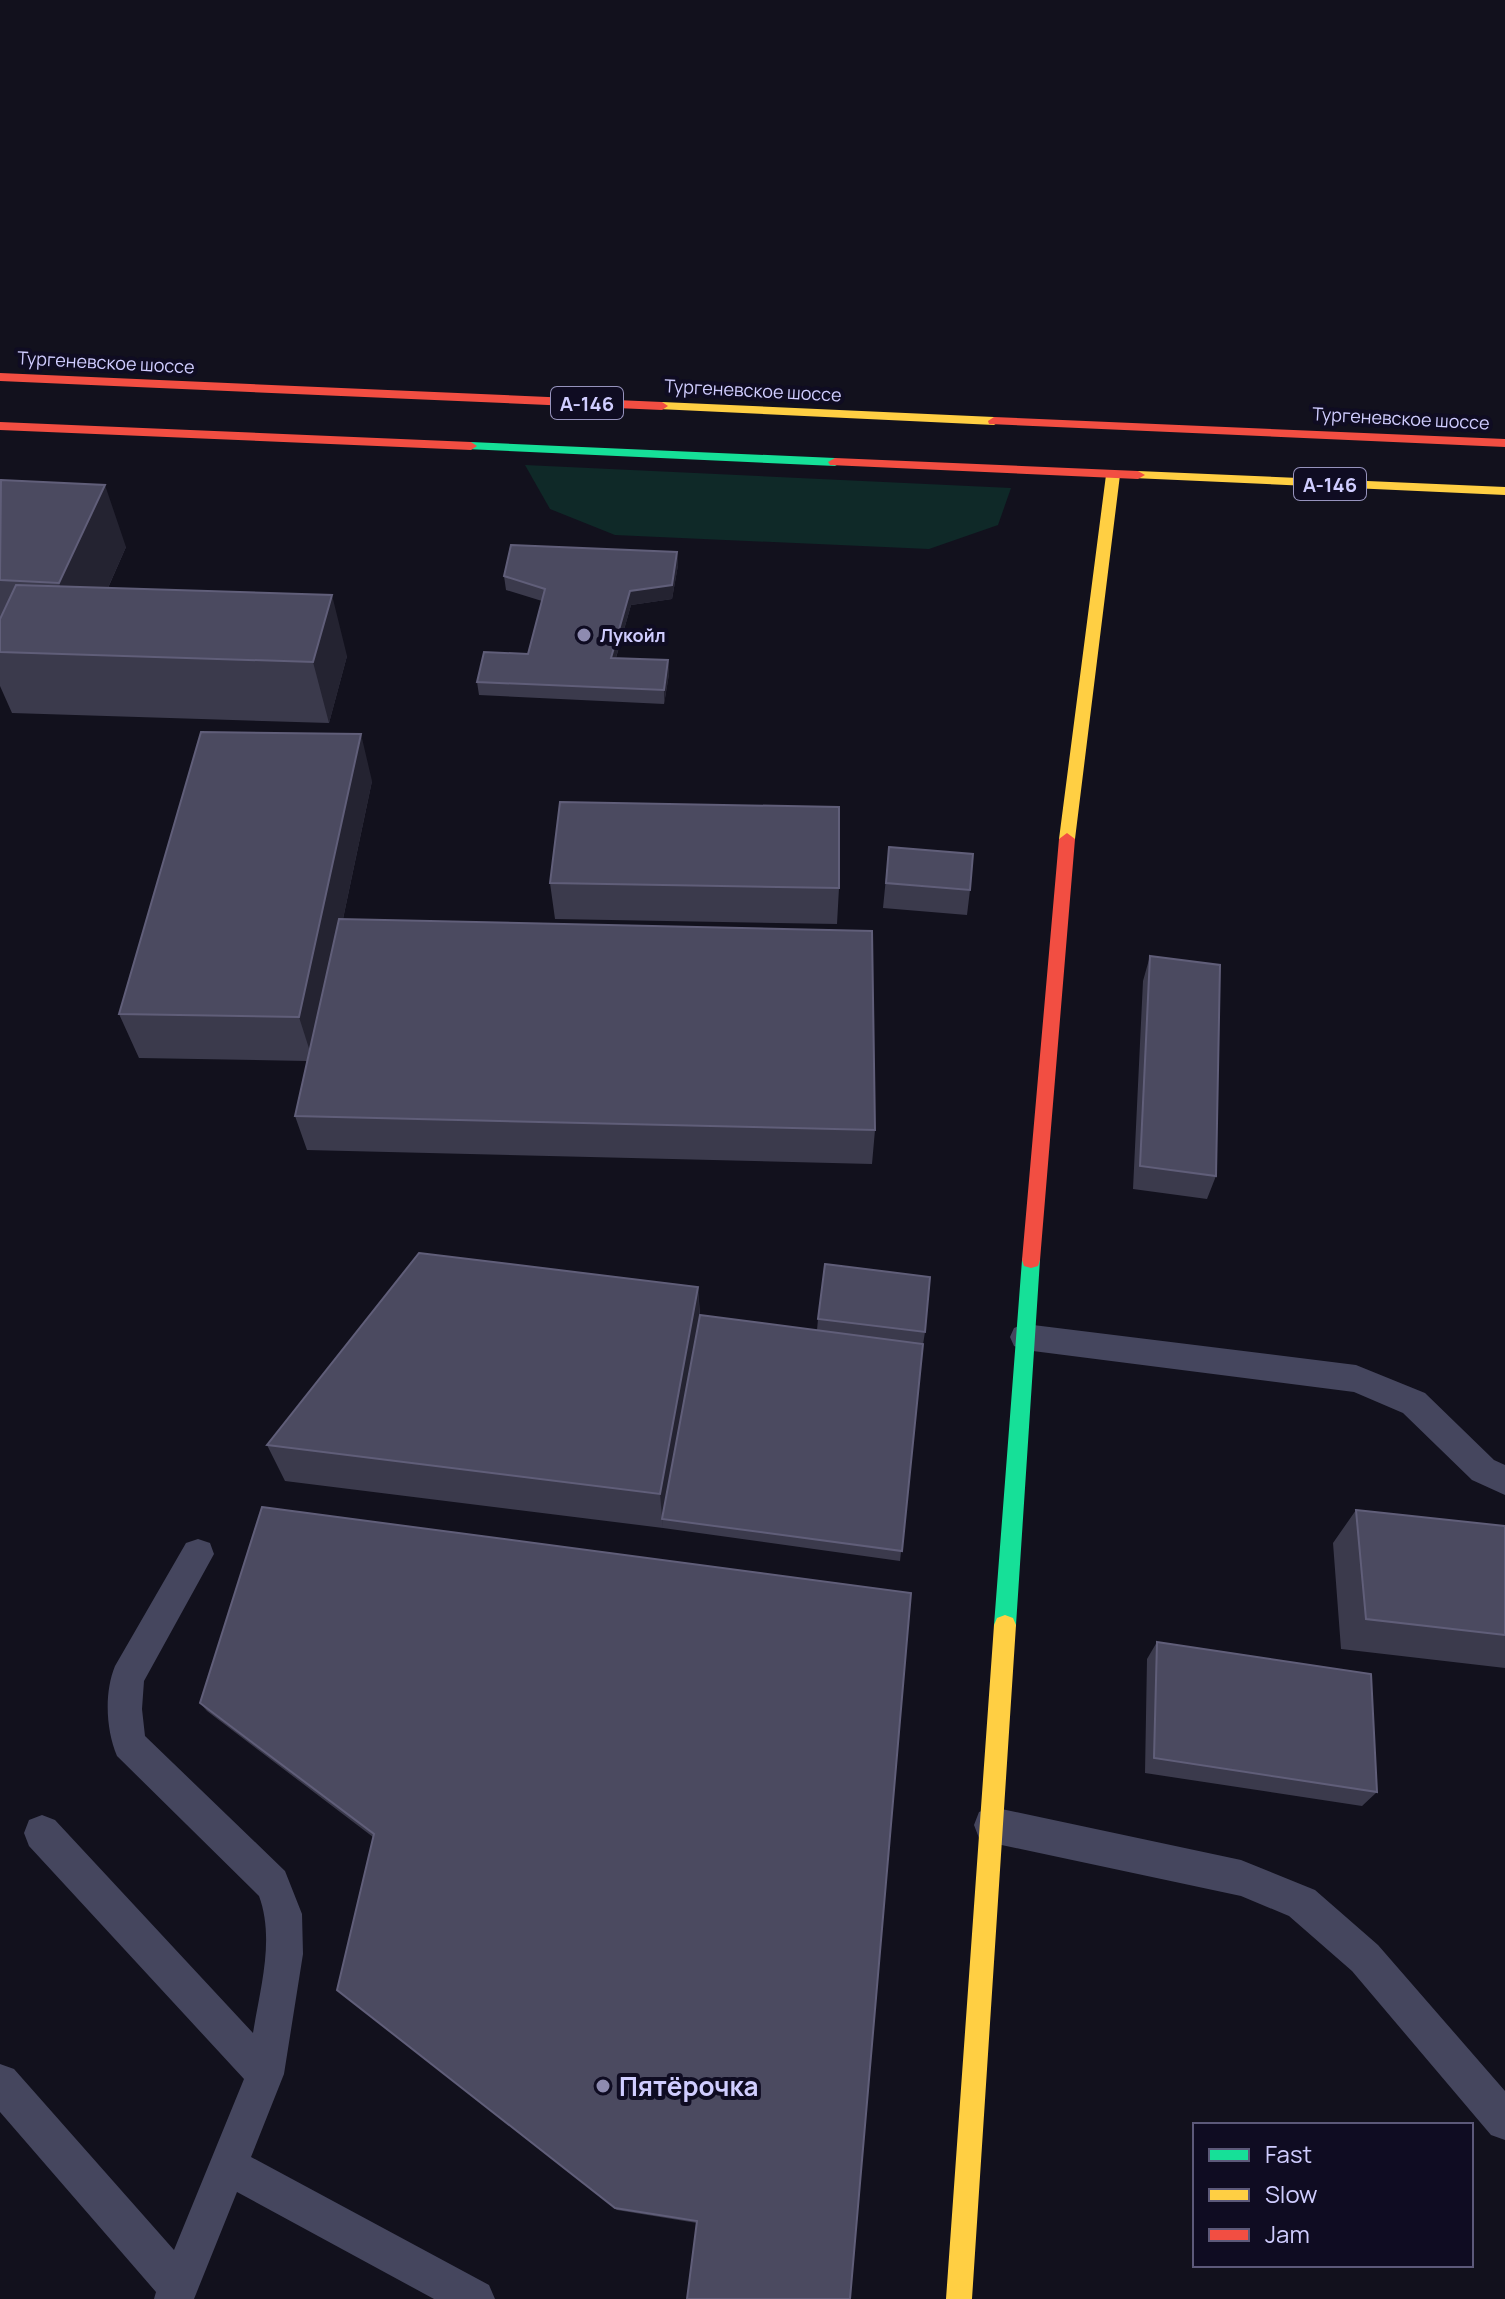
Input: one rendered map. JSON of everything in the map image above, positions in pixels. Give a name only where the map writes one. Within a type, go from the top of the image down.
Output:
[{"type":"main road","name":"Тургеневское шоссе","points":[[0,377],[1505,443]]},
{"type":"main road","name":"А-146","points":[[0,426],[1505,491]]},
{"type":"main road","points":[[959,2299],[1025,1337],[1068,822],[1113,475]]},
{"type":"lane","points":[[1025,1337],[1356,1379],[1414,1403],[1483,1470],[1505,1480]]},
{"type":"lane","points":[[0,2083],[176,2293],[265,2074],[284,1954],[284,1914],[272,1884],[129,1744],[125,1709],[127,1678],[198,1554]]},
{"type":"lane","points":[[992,1825],[1241,1878],[1302,1903],[1365,1958],[1505,2121]]},
{"type":"lane","points":[[42,1833],[265,2074]]},
{"type":"lane","points":[[228,2166],[475,2299]]},
{"type":"green space","points":[[525,465],[1011,488],[998,525],[929,549],[615,535],[550,509]]},
{"type":"building","points":[[1,480],[105,485],[59,583],[0,580]]},
{"type":"building","points":[[511,545],[677,552],[672,585],[630,591],[611,658],[668,660],[664,690],[477,682],[484,652],[528,654],[545,589],[504,576]]},
{"type":"building","points":[[16,585],[332,595],[313,662],[0,652],[0,619]]},
{"type":"building","points":[[201,732],[361,734],[299,1017],[119,1014]]},
{"type":"building","points":[[560,802],[839,807],[839,888],[550,883]]},
{"type":"building","points":[[889,847],[973,854],[970,890],[886,883]]},
{"type":"building","points":[[339,919],[872,931],[875,1130],[295,1116]]},
{"type":"building","points":[[1150,956],[1220,965],[1216,1176],[1140,1166]]},
{"type":"building","points":[[419,1253],[698,1287],[660,1494],[267,1445]]},
{"type":"building","points":[[825,1264],[930,1277],[925,1332],[818,1319]]},
{"type":"building","points":[[700,1315],[923,1344],[902,1551],[662,1519]]},
{"type":"building","points":[[262,1507],[911,1593],[850,2299],[687,2299],[697,2221],[615,2208],[337,1990],[374,1834],[200,1703]]},
{"type":"building","points":[[1356,1510],[1505,1526],[1505,1635],[1366,1619]]},
{"type":"building","points":[[1157,1642],[1371,1674],[1377,1792],[1154,1758]]},
{"type":"traffic: fast","points":[[471,446],[835,462]]},
{"type":"traffic: fast","points":[[1005,1625],[1031,1260]]},
{"type":"traffic: slow","points":[[662,406],[994,421]]},
{"type":"traffic: slow","points":[[1067,839],[1113,475]]},
{"type":"traffic: slow","points":[[1138,475],[1505,491]]},
{"type":"traffic: slow","points":[[959,2299],[1005,1625]]},
{"type":"traffic: jam","points":[[0,377],[662,406]]},
{"type":"traffic: jam","points":[[994,421],[1505,443]]},
{"type":"traffic: jam","points":[[0,426],[471,446]]},
{"type":"traffic: jam","points":[[835,462],[1138,475]]},
{"type":"traffic: jam","points":[[1031,1260],[1067,839]]},
{"type":"place","name":"Лукойл","points":[[584,635]]},
{"type":"place","name":"Пятёрочка","points":[[603,2086]]}]
